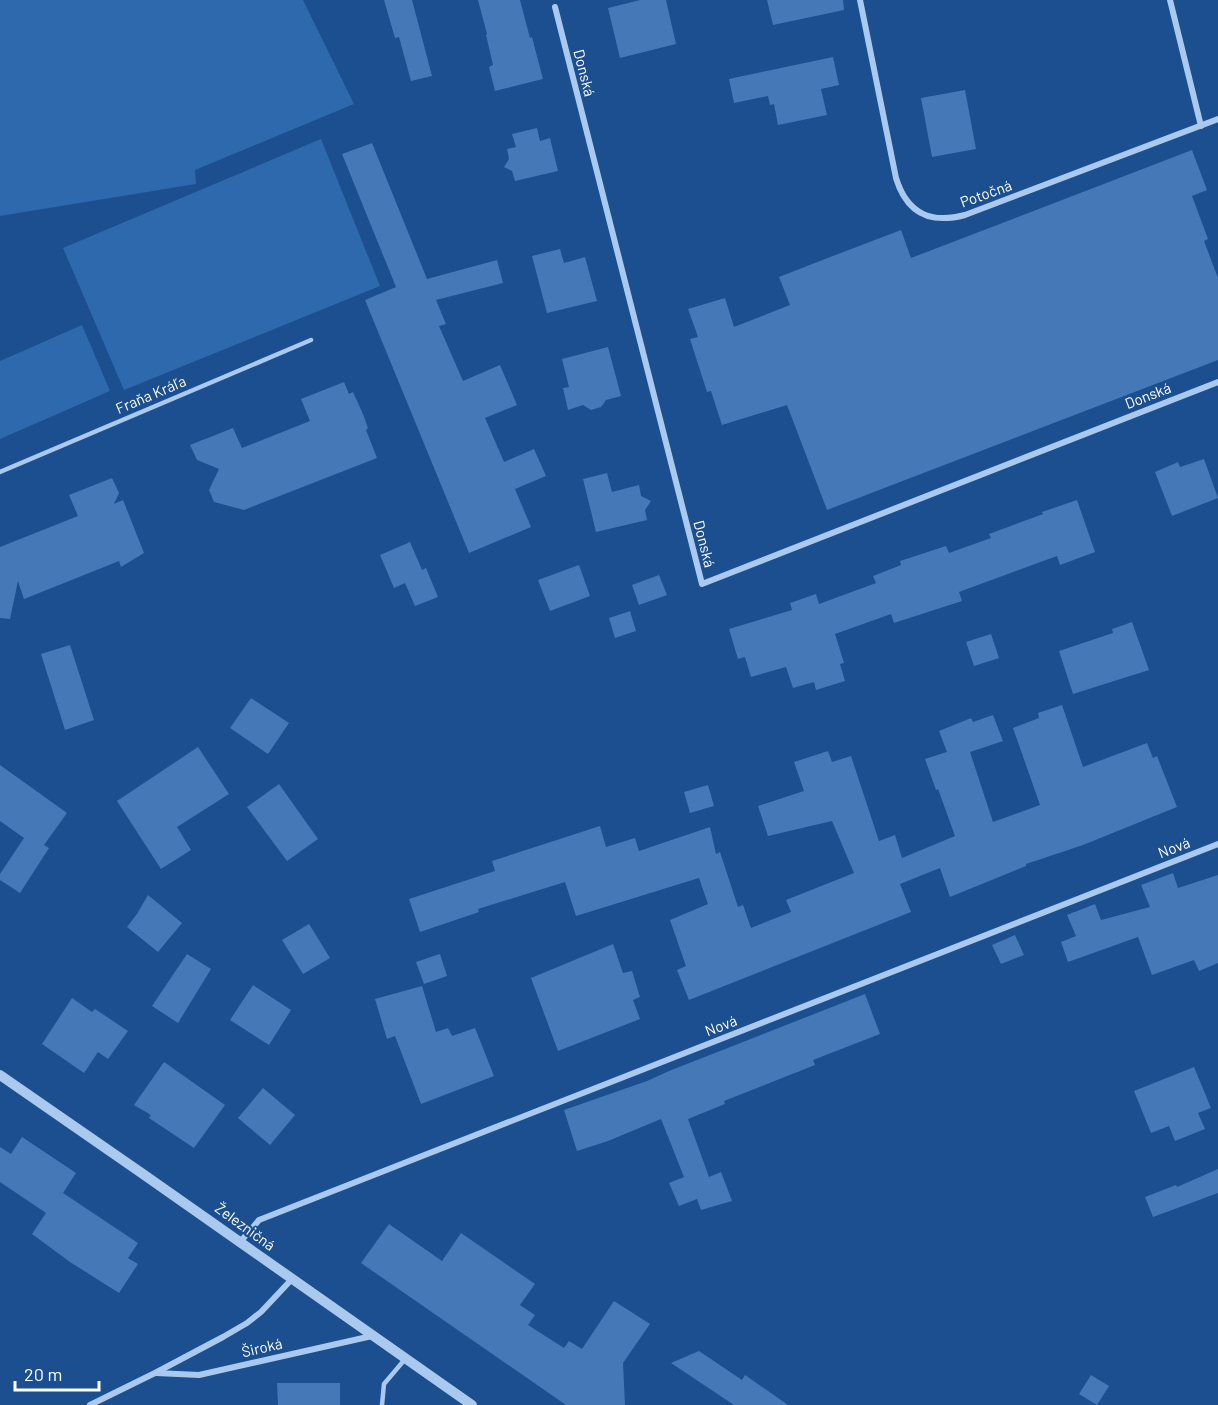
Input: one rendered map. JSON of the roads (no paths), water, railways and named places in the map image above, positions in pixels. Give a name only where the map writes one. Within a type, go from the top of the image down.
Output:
[{"type":"street","name":"Potočná","points":[[860,0],[896,178],[907,201],[927,216],[950,219],[965,215],[1218,119]]},
{"type":"street","points":[[1170,0],[1201,126]]},
{"type":"street","name":"Donská","points":[[555,7],[702,584],[1218,382]]},
{"type":"street","name":"Nová","points":[[241,1241],[259,1220],[1218,844]]},
{"type":"street","name":"Železničná","points":[[0,1075],[241,1241],[472,1405]]},
{"type":"street","name":"Široká","points":[[90,1405],[247,1323],[261,1312],[292,1279]]},
{"type":"street","name":"Široká","points":[[155,1373],[200,1375],[374,1335]]},
{"type":"lane","name":"Fraňa Kráľa","points":[[0,472],[310,340]]},
{"type":"lane","points":[[382,1405],[384,1384],[406,1358]]}]
